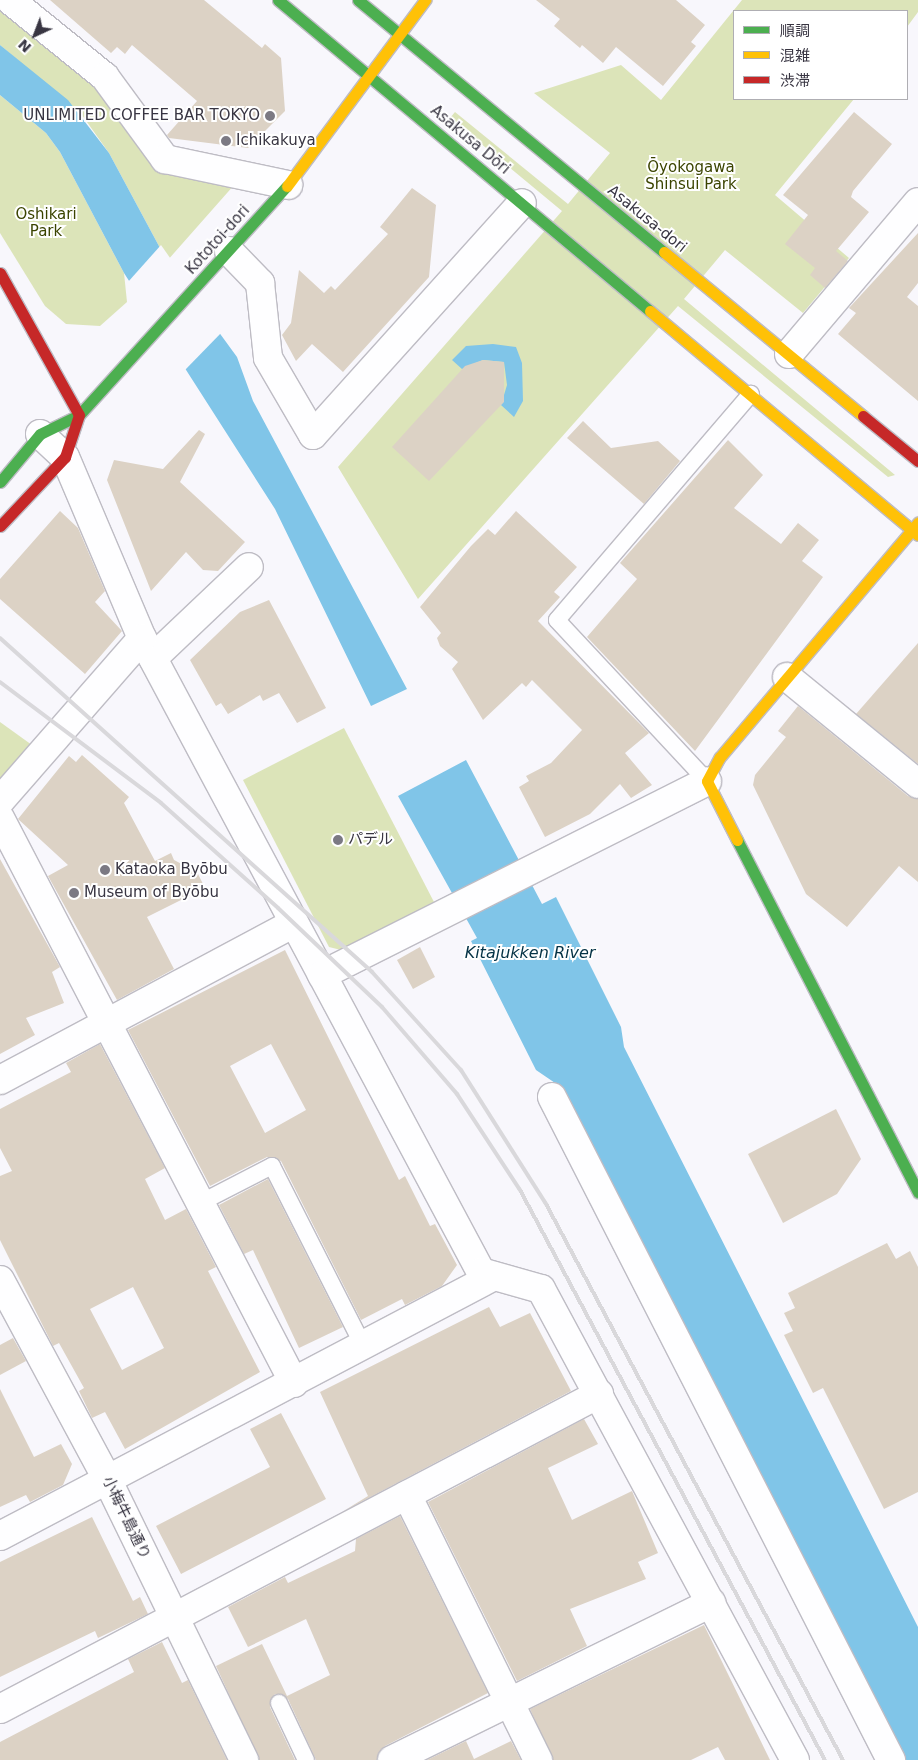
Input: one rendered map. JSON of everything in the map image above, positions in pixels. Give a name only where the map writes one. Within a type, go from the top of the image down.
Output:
[{"type":"street","points":[[10,0],[105,77],[165,159],[288,185]]},
{"type":"street","points":[[278,0],[371,78]]},
{"type":"street","name":"Asakusa-dori","points":[[358,0],[918,461]]},
{"type":"street","name":"Kototoi-dori","points":[[40,434],[79,415],[144,342],[229,252],[288,185],[371,78],[426,0]]},
{"type":"street","name":"Asakusa Dōri","points":[[371,78],[751,394]]},
{"type":"street","points":[[789,354],[918,202]]},
{"type":"street","points":[[229,252],[260,283],[268,358],[313,435],[522,203]]},
{"type":"street","points":[[0,272],[79,415]]},
{"type":"street","points":[[322,975],[451,912],[707,781],[720,757],[915,529],[751,394]]},
{"type":"street","name":"Kototoi-dori","points":[[0,526],[65,457],[79,415]]},
{"type":"street","points":[[0,482],[40,434],[65,457],[148,648],[480,1272],[541,1290],[599,1394],[795,1760]]},
{"type":"street","points":[[0,801],[148,648],[249,567]]},
{"type":"street","points":[[787,677],[918,784]]},
{"type":"street","points":[[707,781],[918,1192]]},
{"type":"street","points":[[0,818],[294,1383]]},
{"type":"street","points":[[0,1080],[294,922]]},
{"type":"street","points":[[552,1097],[891,1760]]},
{"type":"street","points":[[0,1536],[364,1347],[494,1276]]},
{"type":"street","name":"小梅牛島通り","points":[[0,1280],[107,1480],[244,1760]]},
{"type":"street","points":[[0,1709],[599,1394]]},
{"type":"street","points":[[406,1495],[538,1760]]},
{"type":"street","points":[[392,1760],[511,1704],[711,1603]]},
{"type":"lane","points":[[707,781],[557,620],[751,394]]},
{"type":"lane","points":[[200,1203],[272,1166],[364,1347]]},
{"type":"lane","points":[[279,1703],[306,1760]]},
{"type":"green space","name":"Ōyokogawa Shinsui Park","points":[[742,0],[918,0],[918,12],[908,26],[908,10],[734,10]]},
{"type":"green space","points":[[0,4],[71,58],[145,146],[235,184],[167,261],[109,153],[82,115],[0,45]]},
{"type":"green space","name":"Ōyokogawa Shinsui Park","points":[[733,11],[733,100],[853,100],[775,195],[849,258],[803,313],[725,250],[684,299],[895,475],[888,477],[678,306],[418,599],[338,467],[562,211],[450,118],[455,112],[568,204],[610,153],[534,93],[621,65],[661,100]]},
{"type":"green space","name":"Oshikari Park","points":[[0,95],[46,133],[60,152],[124,273],[127,302],[100,326],[66,324],[45,306],[0,233]]},
{"type":"green space","points":[[0,722],[32,745],[0,781]]},
{"type":"green space","name":"パデル","points":[[344,728],[434,902],[341,950],[329,947],[243,780]]},
{"type":"water","points":[[0,45],[68,100],[109,153],[167,261],[237,357],[253,401],[407,689],[371,706],[275,509],[124,273],[60,152],[46,133],[0,95]]},
{"type":"water","points":[[493,344],[516,347],[522,363],[523,401],[514,417],[501,405],[507,385],[504,362],[483,360],[462,369],[452,360],[466,346]]},
{"type":"water","name":"Kitajukken River","points":[[466,760],[542,904],[556,897],[621,1027],[624,1047],[918,1627],[918,1760],[894,1760],[558,1085],[536,1070],[471,941],[477,938],[398,796]]},
{"type":"pier","points":[[161,245],[222,332],[185,370],[128,282]]},
{"type":"building","points":[[50,0],[204,0],[262,48],[265,44],[281,58],[285,111],[248,148],[169,138],[167,135],[197,101],[132,45],[125,54],[117,47],[111,53]]},
{"type":"building","points":[[536,0],[676,0],[705,25],[691,42],[696,46],[663,86],[616,47],[603,63],[582,45],[580,48],[554,26],[560,19]]},
{"type":"building","points":[[854,112],[892,144],[853,191],[851,197],[869,212],[836,251],[848,261],[825,288],[810,275],[815,268],[785,244],[808,215],[783,195]]},
{"type":"building","points":[[412,188],[436,205],[429,277],[343,372],[312,344],[296,361],[282,335],[291,323],[299,270],[324,293],[331,286],[335,290],[388,234],[380,227]]},
{"type":"building","points":[[918,233],[918,283],[907,297],[918,306],[918,401],[838,334],[856,313],[849,308]]},
{"type":"building","points":[[483,360],[504,362],[504,402],[429,481],[392,447],[465,366]]},
{"type":"building","points":[[583,421],[611,448],[658,441],[680,461],[644,504],[567,438]]},
{"type":"building","points":[[199,430],[205,434],[180,482],[245,542],[218,571],[203,570],[186,552],[151,591],[107,480],[114,460],[163,469]]},
{"type":"building","points":[[728,440],[763,475],[734,508],[781,544],[798,523],[819,540],[802,561],[823,577],[695,751],[587,637],[637,579],[620,563]]},
{"type":"building","points":[[60,511],[78,528],[105,591],[95,602],[122,631],[85,674],[0,599],[0,579]]},
{"type":"building","points":[[516,511],[577,567],[554,592],[560,597],[538,621],[649,733],[625,753],[652,785],[631,798],[620,784],[590,814],[545,837],[519,787],[529,781],[526,776],[551,763],[582,730],[532,680],[526,687],[522,683],[483,720],[452,669],[458,662],[440,646],[437,638],[441,633],[420,607],[471,546],[488,529],[495,535]]},
{"type":"building","points":[[269,600],[326,708],[297,723],[279,693],[263,701],[260,695],[228,714],[221,703],[216,706],[190,660],[240,612]]},
{"type":"building","points":[[918,643],[918,764],[856,714]]},
{"type":"building","points":[[798,706],[908,796],[918,799],[918,882],[899,866],[847,927],[806,894],[753,785],[755,775],[786,737],[778,731]]},
{"type":"building","points":[[82,755],[129,797],[124,803],[155,861],[171,853],[174,860],[197,872],[205,888],[147,917],[174,969],[117,1000],[48,876],[68,865],[18,819],[69,756],[76,762]]},
{"type":"building","points":[[0,859],[60,967],[52,972],[64,1003],[26,1018],[35,1035],[0,1054]]},
{"type":"building","points":[[420,947],[435,977],[413,989],[397,960]]},
{"type":"building","points":[[285,950],[399,1180],[405,1176],[430,1226],[435,1224],[457,1265],[442,1286],[405,1305],[402,1299],[361,1320],[281,1161],[267,1157],[210,1186],[128,1030]],"holes":[[[271,1044],[306,1110],[265,1133],[230,1066]]]},
{"type":"building","points":[[100,1044],[165,1168],[145,1179],[165,1220],[186,1209],[216,1267],[208,1271],[260,1372],[125,1449],[105,1412],[92,1418],[79,1391],[84,1388],[59,1343],[53,1346],[0,1240],[0,1176],[12,1171],[0,1148],[0,1109],[71,1072],[66,1063]],"holes":[[[133,1287],[164,1348],[122,1370],[90,1309]]]},
{"type":"building","points":[[836,1109],[861,1159],[837,1194],[783,1223],[748,1154]]},
{"type":"building","points":[[268,1179],[343,1327],[299,1348],[253,1250],[244,1254],[219,1205]]},
{"type":"building","points":[[887,1243],[896,1259],[910,1251],[918,1267],[918,1492],[884,1509],[823,1388],[813,1393],[784,1335],[793,1331],[784,1313],[795,1308],[788,1293]]},
{"type":"building","points":[[489,1307],[500,1327],[530,1313],[571,1391],[342,1512],[368,1496],[320,1392]]},
{"type":"building","points":[[13,1338],[26,1361],[0,1375],[0,1345]]},
{"type":"building","points":[[0,1389],[34,1457],[61,1444],[72,1464],[63,1485],[30,1502],[26,1495],[0,1507]]},
{"type":"building","points":[[281,1413],[326,1499],[181,1574],[156,1526],[270,1467],[250,1429]]},
{"type":"building","points":[[584,1419],[598,1444],[548,1468],[572,1520],[632,1491],[658,1553],[638,1562],[646,1579],[570,1609],[587,1646],[517,1681],[428,1502]]},
{"type":"building","points":[[400,1516],[488,1693],[385,1746],[377,1760],[316,1760],[288,1699],[275,1694],[270,1707],[295,1760],[259,1760],[216,1666],[262,1644],[287,1696],[330,1675],[306,1619],[248,1647],[228,1607],[285,1577],[288,1583],[355,1551],[356,1539]]},
{"type":"building","points":[[92,1517],[133,1601],[140,1597],[148,1614],[98,1638],[95,1631],[0,1677],[0,1562]]},
{"type":"building","points":[[704,1625],[770,1760],[725,1760],[718,1747],[691,1760],[553,1760],[530,1709]]},
{"type":"building","points":[[162,1642],[182,1683],[188,1680],[227,1760],[0,1760],[0,1742],[134,1672],[128,1659]]},
{"type":"building","points":[[466,1741],[474,1759],[511,1741],[521,1760],[427,1760]]},
{"type":"railway","points":[[0,638],[372,972],[461,1070],[546,1204],[843,1760]]},
{"type":"railway","points":[[0,682],[161,803],[278,908],[382,1007],[457,1094],[520,1190],[825,1760]]},
{"type":"traffic: fast","points":[[278,0],[650,311]]},
{"type":"traffic: fast","points":[[358,0],[664,252]]},
{"type":"traffic: fast","points":[[0,482],[40,434],[79,415],[287,186]]},
{"type":"traffic: fast","points":[[737,840],[918,1192]]},
{"type":"traffic: slow","points":[[287,186],[425,0]]},
{"type":"traffic: slow","points":[[664,252],[863,416]]},
{"type":"traffic: slow","points":[[650,311],[918,535]]},
{"type":"traffic: slow","points":[[737,840],[707,781],[720,757],[918,523]]},
{"type":"traffic: jam","points":[[0,273],[79,415]]},
{"type":"traffic: jam","points":[[0,526],[65,457],[79,415]]},
{"type":"traffic: jam","points":[[863,416],[918,461]]},
{"type":"place","name":"UNLIMITED COFFEE BAR TOKYO","points":[[270,116]]},
{"type":"place","name":"Ichikakuya","points":[[226,141]]},
{"type":"place","name":"パデル","points":[[338,840]]},
{"type":"place","name":"Kataoka Byōbu","points":[[105,870]]},
{"type":"place","name":"Museum of Byōbu","points":[[74,893]]}]
